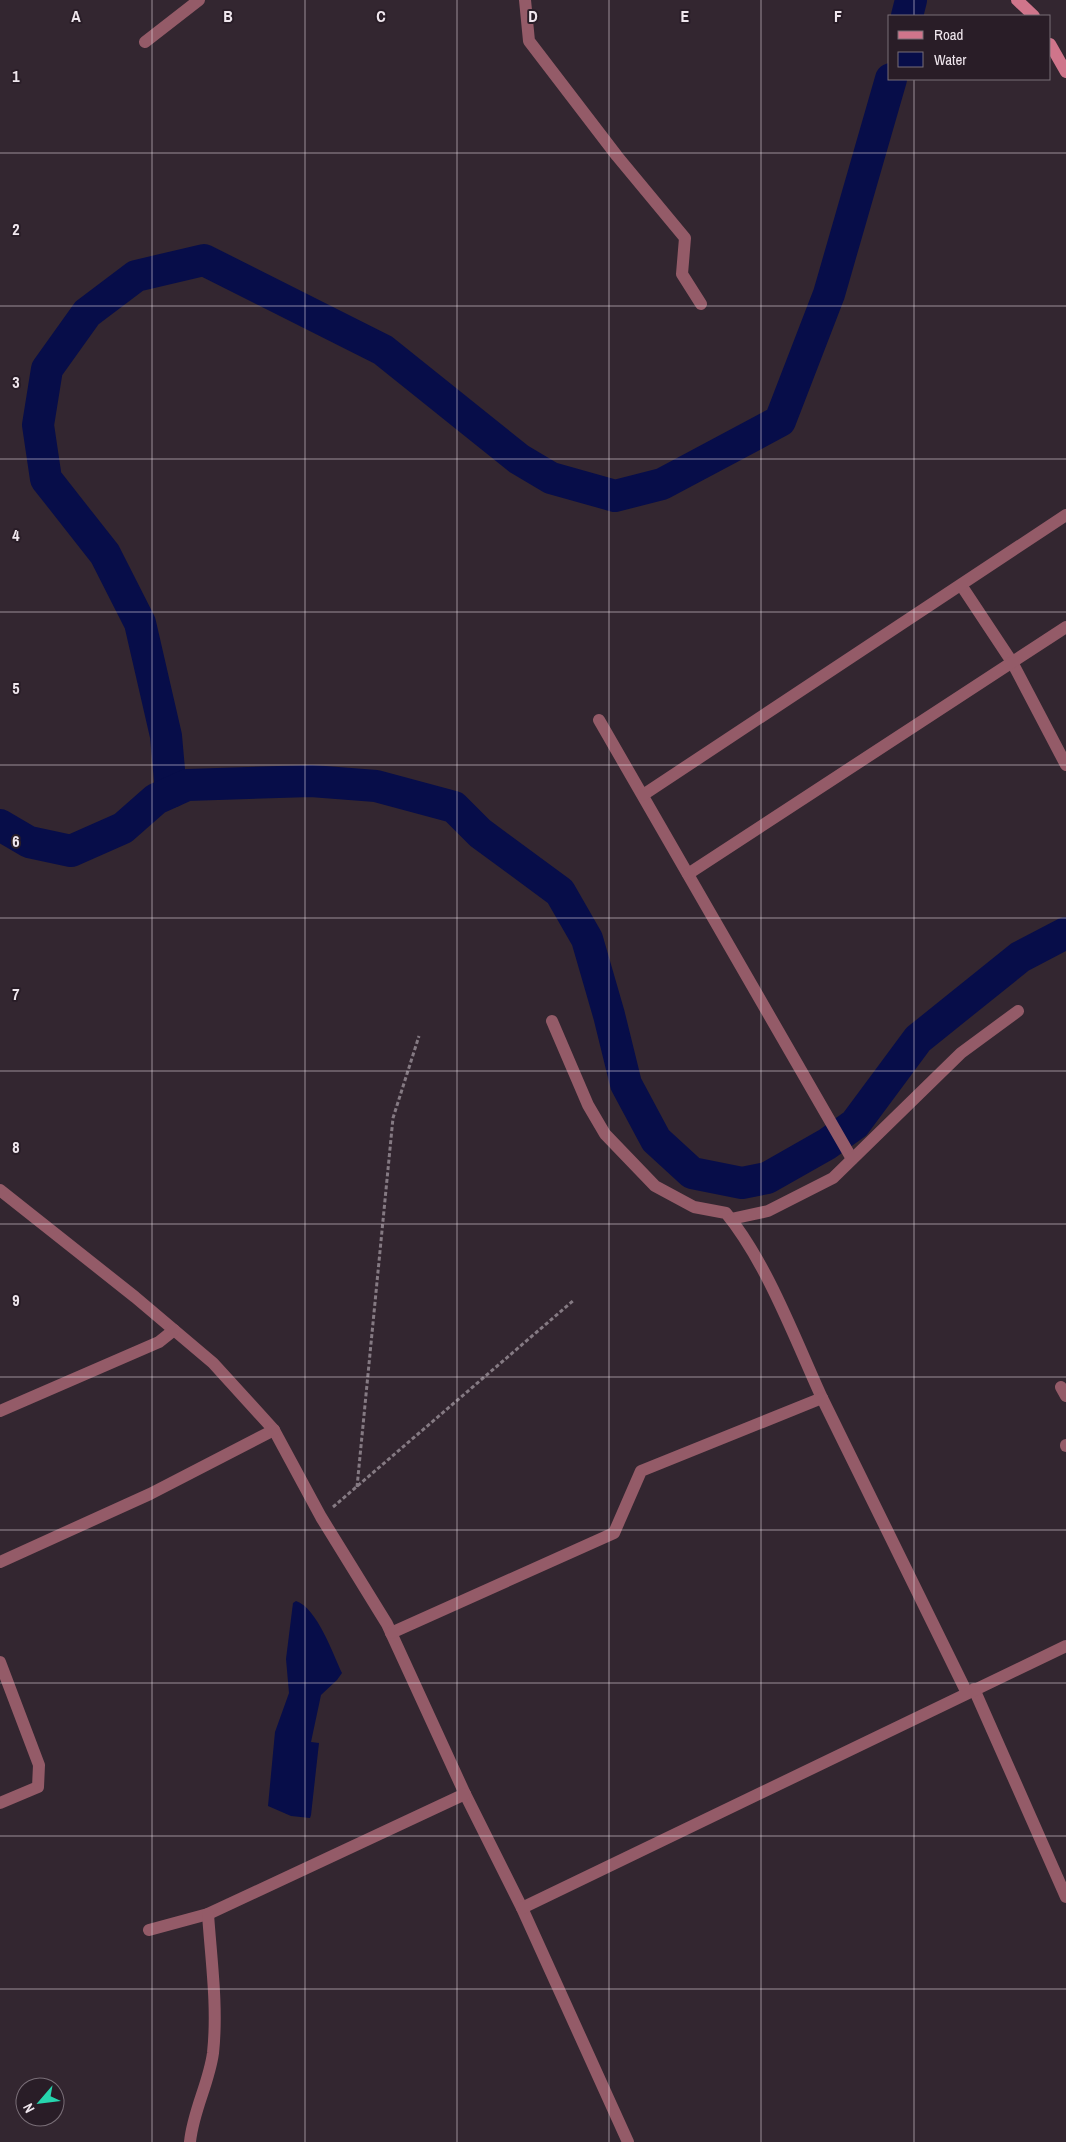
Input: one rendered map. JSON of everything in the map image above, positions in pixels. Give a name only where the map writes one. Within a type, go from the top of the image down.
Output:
[{"type":"street","points":[[144,42],[199,0]]},
{"type":"street","points":[[525,0],[529,41],[617,156],[685,238],[682,274],[701,304]]},
{"type":"street","points":[[1017,0],[1033,15]]},
{"type":"street","points":[[1051,46],[1066,72]]},
{"type":"street","points":[[643,795],[1066,516]]},
{"type":"street","points":[[961,586],[1012,662],[1066,765]]},
{"type":"street","points":[[688,874],[1066,627]]},
{"type":"street","points":[[600,720],[852,1159]]},
{"type":"street","points":[[731,1219],[768,1211],[833,1178],[961,1053],[1018,1011]]},
{"type":"street","points":[[552,1021],[588,1105],[605,1134],[655,1186],[694,1207],[726,1213],[743,1235],[770,1287],[822,1398],[970,1691],[1066,1897]]},
{"type":"street","points":[[0,1190],[213,1363],[274,1430],[321,1518],[391,1633],[465,1794],[522,1908],[628,2142]]},
{"type":"street","points":[[0,1411],[159,1342],[174,1330]]},
{"type":"street","points":[[391,1633],[614,1533],[641,1471],[822,1398]]},
{"type":"street","points":[[0,1562],[150,1494],[274,1430]]},
{"type":"street","points":[[522,1908],[1066,1646]]},
{"type":"street","points":[[0,1662],[39,1765],[38,1787],[0,1803]]},
{"type":"street","points":[[149,1930],[208,1914],[465,1794]]},
{"type":"street","points":[[190,2142],[192,2123],[212,2055],[213,2045],[214,2026],[208,1914]]},
{"type":"path","points":[[357,1486],[393,1118],[419,1036]]},
{"type":"path","points":[[321,1518],[574,1300]]},
{"type":"water","points":[[296,1601],[304,1605],[317,1622],[342,1673],[321,1695],[311,1742],[319,1743],[310,1818],[291,1816],[268,1806],[275,1732],[289,1693],[286,1659],[293,1603]]},
{"type":"waterway","points":[[907,15],[911,0]]},
{"type":"waterway","points":[[171,792],[166,736],[140,623],[105,554],[46,479],[38,425],[47,369],[87,313],[136,276],[204,260],[383,350],[519,459],[551,478],[615,496],[662,484],[780,421],[829,294],[891,80]]},
{"type":"waterway","points":[[0,825],[29,842],[71,851],[123,828],[156,799],[187,785],[311,781],[376,786],[454,807],[480,833],[560,892],[587,939],[609,1015],[626,1084],[656,1140],[692,1173],[742,1183],[767,1178],[827,1144],[855,1124],[918,1039],[1020,957],[1066,933]]}]
